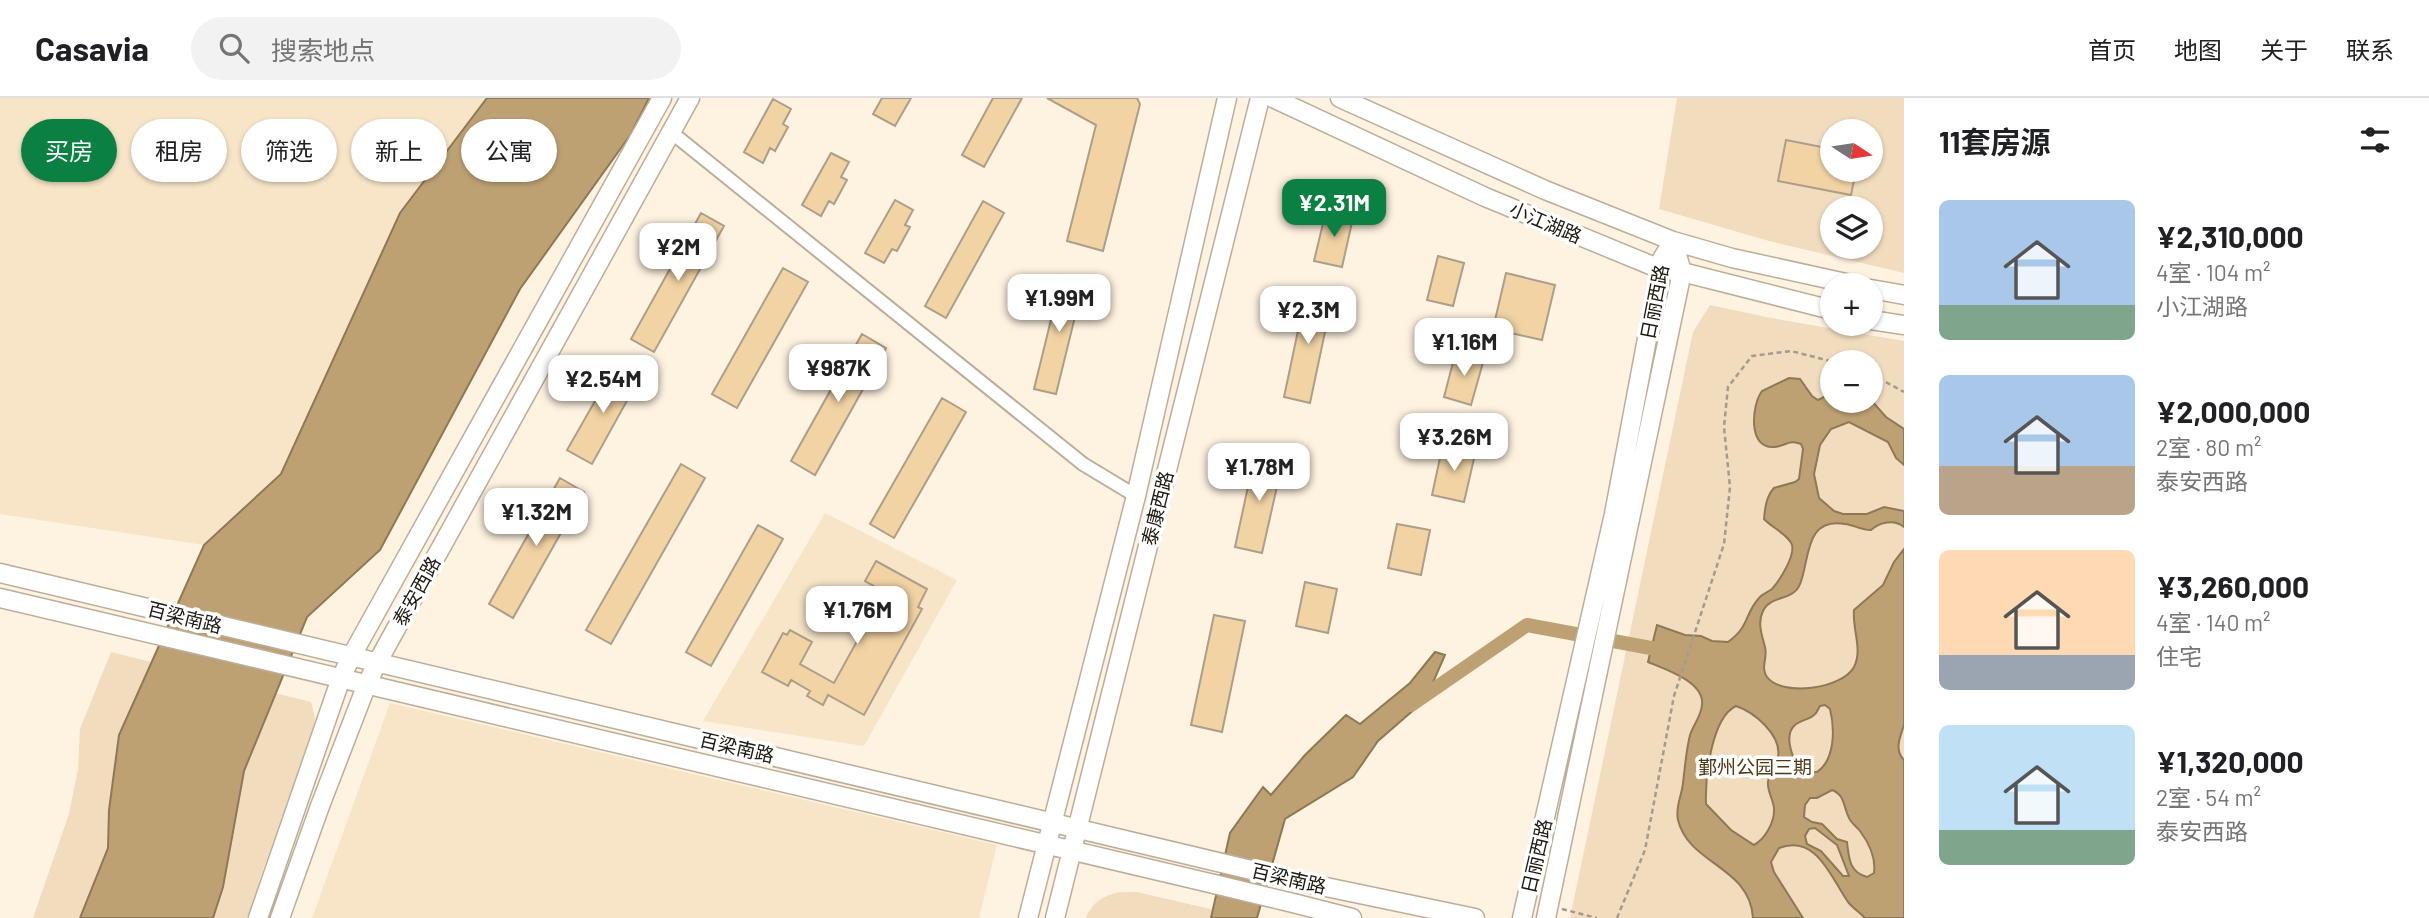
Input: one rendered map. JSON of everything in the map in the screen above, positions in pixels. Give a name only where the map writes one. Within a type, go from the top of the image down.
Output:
[{"type":"main road","name":"泰安西路","points":[[258,918],[341,678],[351,657],[662,98]]},
{"type":"main road","name":"泰安西路","points":[[280,918],[366,684],[690,98]]},
{"type":"main road","name":"泰康西路","points":[[1028,918],[1136,496],[1227,98]]},
{"type":"main road","name":"泰康西路","points":[[1055,918],[1260,98]]},
{"type":"main road","name":"小江湖路","points":[[1273,98],[1485,197],[1660,269],[1682,272],[1820,307]]},
{"type":"main road","name":"小江湖路","points":[[1340,98],[1545,190],[1673,242],[1820,277]]},
{"type":"main road","name":"日丽西路","points":[[1522,918],[1614,514],[1661,259],[1673,242]]},
{"type":"main road","name":"日丽西路","points":[[1546,918],[1682,272],[1673,242]]},
{"type":"main road","points":[[1883,291],[1904,295]]},
{"type":"main road","points":[[1883,322],[1904,325]]},
{"type":"main road","name":"百梁南路","points":[[0,573],[1302,882],[1475,918]]},
{"type":"main road","name":"百梁南路","points":[[0,598],[1352,918]]},
{"type":"street","points":[[671,132],[1083,464],[1136,496]]},
{"type":"path","points":[[1617,918],[1645,850],[1678,684],[1724,544],[1730,487],[1724,426],[1728,387],[1752,356],[1791,351],[1820,358]]},
{"type":"path","points":[[1883,381],[1904,392]]},
{"type":"shaded area","points":[[0,98],[487,98],[471,119],[461,119],[461,132],[447,151],[447,119],[351,119],[351,182],[423,182],[400,213],[281,474],[204,545],[0,514]]},
{"type":"shaded area","points":[[487,98],[649,98],[631,134],[520,289],[380,550],[307,617],[244,771],[223,887],[213,918],[80,918],[108,848],[109,810],[119,735],[204,545],[281,474],[400,213],[423,182],[447,182],[447,151],[461,132],[461,182],[557,182],[557,119],[471,119]]},
{"type":"shaded area","points":[[1789,378],[1800,379],[1812,396],[1820,399],[1820,413],[1882,413],[1904,429],[1904,465],[1896,458],[1888,442],[1849,422],[1831,429],[1820,445],[1814,474],[1819,498],[1834,511],[1843,514],[1867,514],[1884,507],[1904,511],[1904,527],[1892,522],[1883,523],[1871,530],[1845,524],[1822,527],[1811,542],[1797,589],[1766,606],[1760,624],[1766,651],[1765,673],[1775,683],[1785,687],[1812,688],[1837,681],[1847,675],[1857,660],[1854,610],[1883,585],[1904,549],[1904,725],[1899,752],[1904,760],[1904,918],[1865,918],[1848,902],[1829,871],[1813,853],[1792,845],[1779,848],[1771,862],[1774,872],[1803,918],[1753,918],[1742,887],[1694,847],[1684,835],[1678,820],[1677,810],[1690,735],[1702,705],[1701,697],[1691,683],[1648,662],[1657,625],[1685,635],[1728,642],[1744,626],[1759,598],[1775,585],[1786,568],[1792,550],[1790,541],[1764,519],[1764,515],[1771,491],[1799,479],[1803,449],[1801,444],[1797,443],[1790,442],[1774,447],[1765,446],[1759,441],[1754,415],[1762,391]],"holes":[[[1825,705],[1830,709],[1832,744],[1823,767],[1817,772],[1809,772],[1801,768],[1790,748],[1791,730],[1799,722],[1812,717],[1820,706]],[[1736,706],[1751,713],[1765,726],[1776,741],[1778,749],[1778,757],[1768,782],[1774,808],[1773,819],[1765,834],[1754,845],[1731,830],[1706,804],[1707,780],[1715,736],[1727,713]],[[1832,790],[1843,801],[1850,820],[1869,846],[1873,856],[1874,873],[1867,877],[1853,868],[1847,842],[1837,839],[1822,824],[1804,817],[1805,805],[1810,798],[1817,798]],[[1815,828],[1837,845],[1849,876],[1843,876],[1821,851],[1807,844],[1805,836],[1809,829]]]},
{"type":"shaded area","points":[[825,513],[957,580],[864,746],[703,721]]},
{"type":"shaded area","points":[[1435,652],[1445,655],[1431,687],[1417,707],[1378,741],[1353,777],[1285,819],[1257,918],[1211,918],[1230,833],[1263,787],[1271,795],[1305,755],[1346,715],[1360,724],[1410,683]]},
{"type":"shaded area","points":[[390,703],[997,845],[979,918],[312,918]]},
{"type":"green space","points":[[1677,98],[1904,98],[1904,273],[1845,259],[1883,259],[1883,196],[1820,196],[1820,253],[1659,209]]},
{"type":"green space","name":"鄞州公园三期","points":[[1710,305],[1820,326],[1820,336],[1875,336],[1904,341],[1904,918],[1570,918],[1693,332]]},
{"type":"green space","points":[[111,652],[311,702],[315,718],[311,738],[260,879],[250,918],[33,918],[69,814],[78,769],[80,729]]},
{"type":"green space","points":[[1120,892],[1137,892],[1249,918],[1086,918],[1099,900]]},
{"type":"building","points":[[882,98],[911,98],[895,126],[873,114]]},
{"type":"building","points":[[993,98],[1022,98],[984,167],[962,155]]},
{"type":"building","points":[[1047,98],[1137,98],[1140,104],[1103,251],[1067,241],[1096,125]]},
{"type":"building","points":[[773,99],[791,109],[783,124],[788,127],[775,151],[770,148],[763,163],[744,152]]},
{"type":"building","points":[[1786,140],[1820,147],[1820,182],[1854,182],[1851,195],[1778,181]]},
{"type":"building","points":[[831,153],[849,162],[841,177],[847,180],[834,204],[829,201],[821,216],[802,205]]},
{"type":"building","points":[[895,200],[913,210],[905,225],[910,227],[897,251],[892,249],[884,263],[865,253]]},
{"type":"building","points":[[983,201],[1004,213],[946,318],[925,306]]},
{"type":"building","points":[[1326,211],[1353,218],[1342,267],[1314,261]]},
{"type":"building","points":[[701,213],[724,226],[654,352],[631,339]]},
{"type":"building","points":[[1438,256],[1464,263],[1453,306],[1427,300]]},
{"type":"building","points":[[783,268],[808,282],[737,408],[712,394]]},
{"type":"building","points":[[1506,273],[1555,285],[1542,340],[1493,329]]},
{"type":"building","points":[[1062,275],[1084,280],[1056,394],[1034,389]]},
{"type":"building","points":[[1307,288],[1333,294],[1310,403],[1284,397]]},
{"type":"building","points":[[862,334],[886,348],[815,475],[791,461]]},
{"type":"building","points":[[1456,351],[1484,359],[1471,405],[1444,397]]},
{"type":"building","points":[[615,366],[639,379],[592,464],[567,450]]},
{"type":"building","points":[[942,398],[966,412],[894,538],[870,524]]},
{"type":"building","points":[[1443,444],[1476,450],[1464,502],[1432,495]]},
{"type":"building","points":[[1255,454],[1283,460],[1262,553],[1235,547]]},
{"type":"building","points":[[681,464],[705,478],[611,644],[586,630]]},
{"type":"building","points":[[560,478],[584,492],[513,618],[489,604]]},
{"type":"building","points":[[1397,524],[1430,530],[1421,575],[1388,568]]},
{"type":"building","points":[[758,525],[783,539],[711,666],[686,652]]},
{"type":"building","points":[[876,561],[927,589],[918,607],[922,609],[864,715],[828,695],[823,705],[807,696],[810,691],[791,680],[788,686],[762,672],[783,633],[787,635],[790,630],[812,642],[800,664],[834,683],[884,592],[865,581]]},
{"type":"building","points":[[1305,582],[1337,589],[1328,633],[1296,626]]},
{"type":"building","points":[[1214,615],[1245,621],[1222,732],[1191,725]]},
{"type":"waterway","points":[[1411,705],[1527,625],[1667,651]]}]
